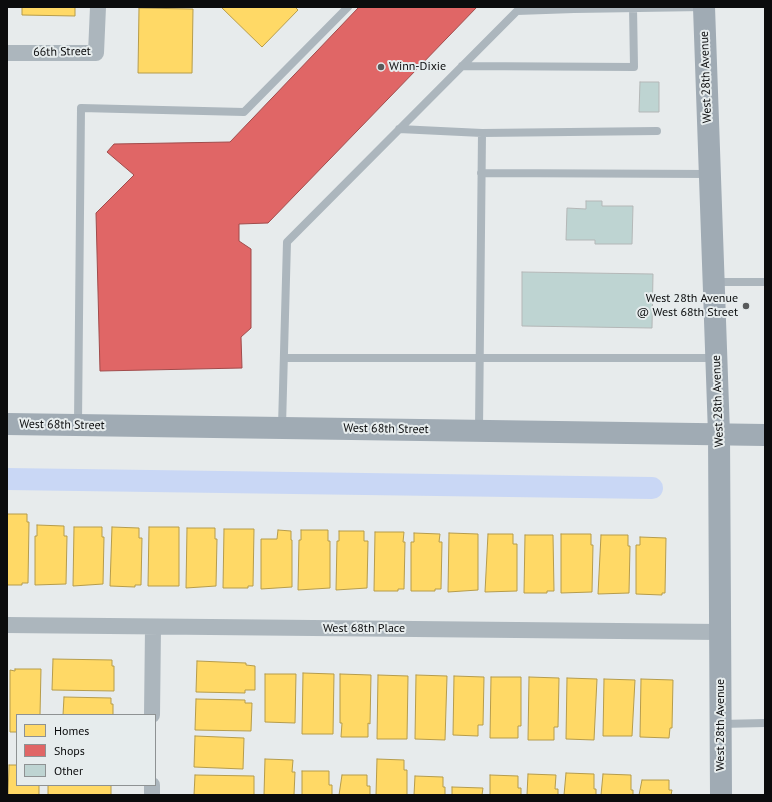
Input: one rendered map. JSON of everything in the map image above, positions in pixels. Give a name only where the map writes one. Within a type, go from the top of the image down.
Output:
[{"type":"main road","name":"West 28th Avenue","points":[[704,7],[719,434],[721,795]]},
{"type":"main road","name":"West 68th Street","points":[[7,424],[765,435]]},
{"type":"street","name":"66th Street","points":[[7,53],[96,53],[98,7]]},
{"type":"street","name":"West 68th Place","points":[[7,625],[154,628],[720,632]]},
{"type":"street","points":[[152,714],[154,628]]},
{"type":"lane","points":[[78,425],[81,108],[244,112],[348,7]]},
{"type":"lane","points":[[282,427],[287,242],[517,11],[574,8],[704,7]]},
{"type":"lane","points":[[462,66],[634,67],[633,8]]},
{"type":"lane","points":[[399,129],[482,133],[657,131]]},
{"type":"lane","points":[[479,430],[482,133]]},
{"type":"lane","points":[[481,173],[710,174]]},
{"type":"lane","points":[[713,282],[765,282]]},
{"type":"lane","points":[[285,358],[716,358]]},
{"type":"lane","points":[[720,724],[765,723]]},
{"type":"building: Homes","points":[[22,7],[75,7],[75,16],[22,15]]},
{"type":"building: Homes","points":[[221,7],[295,7],[298,10],[262,47]]},
{"type":"building: Homes","points":[[139,8],[193,9],[192,73],[138,73]]},
{"type":"building: Homes","points":[[7,514],[27,514],[27,522],[29,522],[28,583],[22,583],[22,585],[7,585]]},
{"type":"building: Homes","points":[[37,525],[64,526],[64,536],[67,536],[66,584],[35,585],[35,536],[37,536]]},
{"type":"building: Homes","points":[[74,527],[102,527],[102,537],[104,537],[103,584],[73,586]]},
{"type":"building: Homes","points":[[112,527],[139,528],[139,538],[142,538],[141,585],[135,585],[135,587],[110,586]]},
{"type":"building: Homes","points":[[149,527],[179,527],[179,586],[148,586]]},
{"type":"building: Homes","points":[[187,528],[215,528],[215,539],[217,539],[216,586],[186,588]]},
{"type":"building: Homes","points":[[224,529],[254,529],[253,586],[248,586],[248,588],[223,588]]},
{"type":"building: Homes","points":[[278,530],[291,531],[292,587],[261,589],[261,539],[277,539]]},
{"type":"building: Homes","points":[[301,530],[328,530],[328,541],[330,541],[330,588],[298,590],[299,540],[301,540]]},
{"type":"building: Homes","points":[[339,531],[364,531],[364,541],[368,541],[367,588],[336,590],[337,541],[339,541]]},
{"type":"building: Homes","points":[[375,532],[404,532],[404,589],[398,589],[398,591],[374,591]]},
{"type":"building: Homes","points":[[414,533],[440,534],[439,542],[442,542],[441,589],[435,589],[435,591],[411,591],[411,542],[414,542]]},
{"type":"building: Homes","points":[[449,533],[478,534],[478,590],[448,592]]},
{"type":"building: Homes","points":[[488,534],[513,534],[513,544],[517,544],[517,591],[485,592]]},
{"type":"building: Homes","points":[[561,534],[591,534],[591,545],[593,545],[592,592],[561,593]]},
{"type":"building: Homes","points":[[525,535],[553,535],[554,591],[547,591],[547,593],[524,593]]},
{"type":"building: Homes","points":[[601,535],[628,535],[628,546],[630,546],[629,593],[598,594]]},
{"type":"building: Homes","points":[[640,537],[666,538],[665,593],[662,593],[662,595],[636,594],[636,545],[640,545]]},
{"type":"building: Homes","points":[[53,659],[112,660],[112,666],[114,666],[114,691],[52,690]]},
{"type":"building: Homes","points":[[197,661],[246,663],[246,665],[255,666],[255,690],[245,690],[245,693],[196,692]]},
{"type":"building: Homes","points":[[15,669],[41,669],[40,714],[16,714],[16,732],[10,732],[10,670],[15,671]]},
{"type":"building: Homes","points":[[303,673],[334,674],[333,734],[302,734]]},
{"type":"building: Homes","points":[[265,674],[296,674],[295,723],[265,722]]},
{"type":"building: Homes","points":[[340,674],[371,675],[370,724],[368,723],[368,737],[341,737],[342,723],[340,723]]},
{"type":"building: Homes","points":[[378,675],[408,676],[407,739],[377,739]]},
{"type":"building: Homes","points":[[416,675],[447,676],[445,740],[415,739]]},
{"type":"building: Homes","points":[[454,676],[484,677],[483,725],[478,725],[478,736],[453,735]]},
{"type":"building: Homes","points":[[491,677],[521,677],[521,726],[518,726],[518,738],[490,738]]},
{"type":"building: Homes","points":[[529,677],[559,678],[558,727],[554,727],[554,740],[528,740]]},
{"type":"building: Homes","points":[[567,678],[597,679],[594,740],[566,739]]},
{"type":"building: Homes","points":[[604,679],[635,680],[632,736],[603,736]]},
{"type":"building: Homes","points":[[641,679],[673,680],[672,728],[670,728],[669,738],[640,737]]},
{"type":"building: Homes","points":[[64,697],[111,698],[111,704],[113,704],[113,714],[63,714]]},
{"type":"building: Homes","points":[[196,699],[245,700],[245,703],[252,703],[251,731],[195,730]]},
{"type":"building: Homes","points":[[195,736],[244,738],[243,769],[194,767]]},
{"type":"building: Homes","points":[[265,759],[293,760],[292,772],[295,772],[294,795],[264,795]]},
{"type":"building: Homes","points":[[377,759],[404,760],[404,770],[407,770],[407,795],[376,795]]},
{"type":"building: Homes","points":[[9,765],[16,765],[16,786],[39,786],[39,795],[8,795]]},
{"type":"building: Homes","points":[[302,771],[329,771],[329,785],[332,785],[332,795],[302,795]]},
{"type":"building: Homes","points":[[566,773],[594,774],[594,789],[596,789],[596,795],[564,795]]},
{"type":"building: Homes","points":[[528,774],[556,775],[555,789],[558,789],[558,795],[527,795]]},
{"type":"building: Homes","points":[[603,774],[631,775],[631,790],[633,790],[633,795],[601,795]]},
{"type":"building: Homes","points":[[195,775],[254,776],[254,795],[194,795]]},
{"type":"building: Homes","points":[[342,775],[367,775],[367,786],[370,786],[370,795],[339,795]]},
{"type":"building: Homes","points":[[490,775],[518,776],[518,788],[521,788],[521,795],[490,795]]},
{"type":"building: Homes","points":[[415,776],[443,777],[445,795],[414,795]]},
{"type":"building: Homes","points":[[642,780],[669,780],[669,790],[672,790],[671,795],[639,795]]},
{"type":"building: Homes","points":[[48,786],[111,786],[111,795],[48,795]]},
{"type":"building: Homes","points":[[452,787],[483,788],[482,795],[452,795]]},
{"type":"building: Shops","points":[[359,7],[477,7],[268,223],[239,224],[239,241],[251,249],[251,328],[241,337],[242,368],[100,371],[96,213],[134,175],[107,152],[114,144],[230,142]]},
{"type":"building: Other","points":[[640,82],[659,82],[659,112],[639,112]]},
{"type":"building: Other","points":[[586,201],[602,201],[602,206],[633,206],[632,244],[595,244],[595,240],[566,240],[567,208],[586,209]]},
{"type":"building: Other","points":[[522,272],[653,274],[652,328],[522,326]]},
{"type":"waterway","points":[[7,479],[652,488]]},
{"type":"place","name":"Winn-Dixie","points":[[381,67]]},
{"type":"place","name":"West 28th Avenue @ West 68th Street","points":[[746,306]]}]
